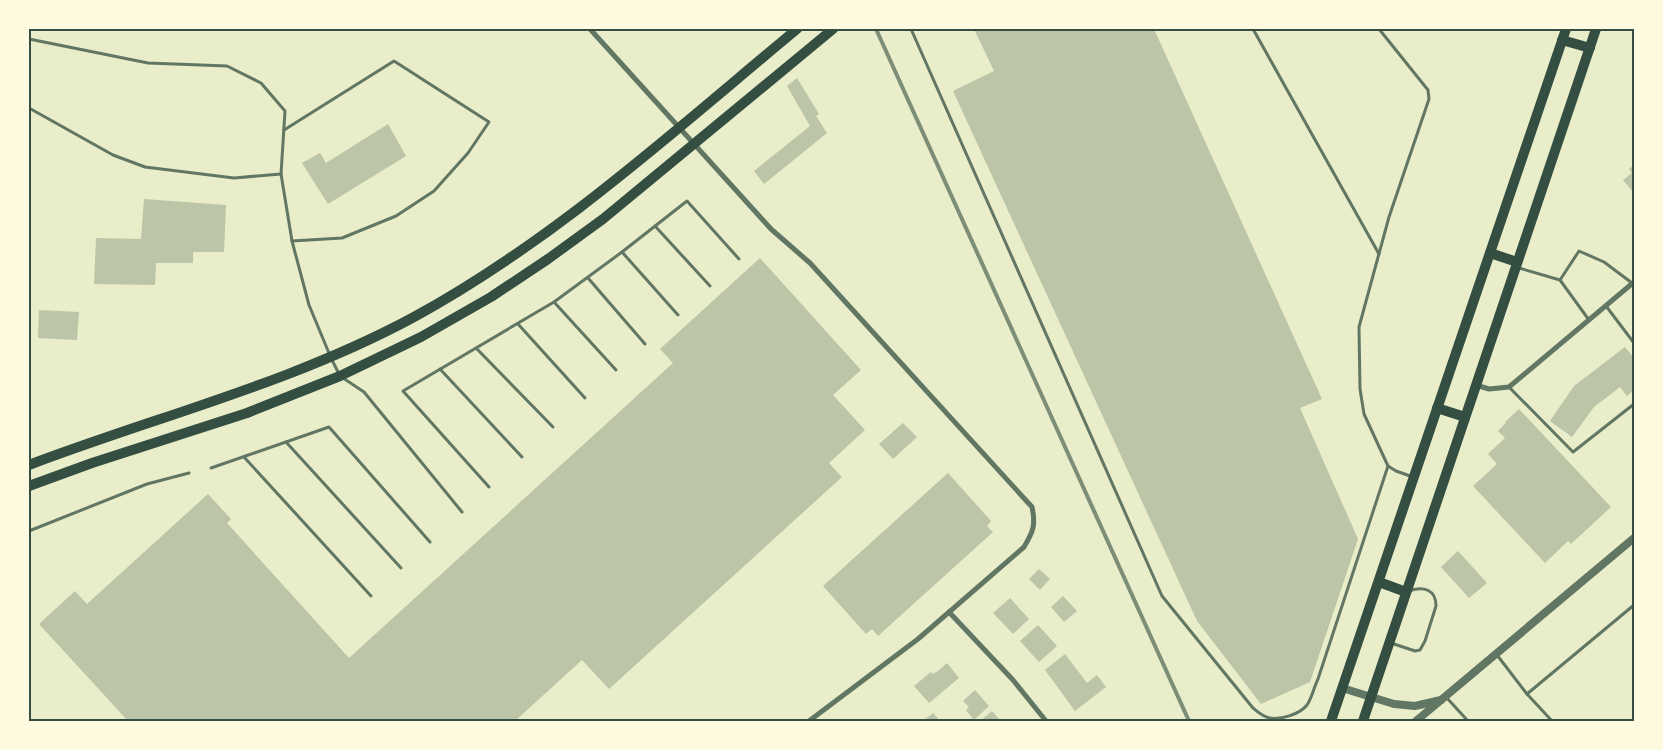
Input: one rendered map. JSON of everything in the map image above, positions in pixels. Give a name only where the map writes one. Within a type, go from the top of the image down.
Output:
[{"type":"main road","points":[[29,464],[77,446],[247,391],[331,358],[413,318],[483,277],[592,199],[797,29]]},
{"type":"main road","points":[[29,486],[92,463],[247,413],[340,376],[421,337],[500,291],[603,219],[833,29]]},
{"type":"main road","points":[[1331,721],[1566,29]]},
{"type":"main road","points":[[1362,721],[1596,29]]},
{"type":"main road","points":[[1562,40],[1590,48]]},
{"type":"main road","points":[[1490,254],[1516,265]]},
{"type":"main road","points":[[1437,408],[1465,416]]},
{"type":"main road","points":[[1379,582],[1406,592]]},
{"type":"street","points":[[590,29],[772,229],[810,263],[1032,507],[1034,518],[1032,533],[1024,547],[918,639],[809,721]]},
{"type":"street","points":[[1476,385],[1489,389],[1508,387],[1633,283]]},
{"type":"street","points":[[1416,721],[1634,538]]},
{"type":"street","points":[[949,612],[1013,680],[1046,721]]},
{"type":"street","points":[[1342,688],[1394,704],[1415,706],[1444,698]]},
{"type":"lane","points":[[912,29],[1162,596],[1253,708],[1262,715],[1270,718],[1282,718],[1296,713],[1306,706],[1318,679],[1388,466]]},
{"type":"lane","points":[[1253,29],[1379,254]]},
{"type":"lane","points":[[1379,29],[1428,90],[1429,99],[1390,217],[1359,327],[1360,389],[1364,414],[1388,466],[1413,478]]},
{"type":"lane","points":[[29,38],[148,63],[227,66],[261,83],[285,110],[281,174],[292,241],[309,305],[331,358],[340,376],[364,392],[462,512]]},
{"type":"lane","points":[[284,131],[394,61],[489,122],[468,153],[434,191],[396,216],[342,238],[292,241]]},
{"type":"lane","points":[[29,108],[113,155],[145,167],[234,178],[281,174]]},
{"type":"lane","points":[[489,488],[403,391],[554,302],[687,201],[739,259]]},
{"type":"lane","points":[[655,226],[710,286]]},
{"type":"lane","points":[[1560,280],[1579,251],[1604,262],[1633,283]]},
{"type":"lane","points":[[622,252],[678,315]]},
{"type":"lane","points":[[1516,265],[1560,280],[1589,320]]},
{"type":"lane","points":[[588,278],[645,344]]},
{"type":"lane","points":[[554,302],[616,370]]},
{"type":"lane","points":[[1606,305],[1634,343]]},
{"type":"lane","points":[[518,324],[585,398]]},
{"type":"lane","points":[[476,348],[553,428]]},
{"type":"lane","points":[[440,369],[522,457]]},
{"type":"lane","points":[[1508,387],[1573,452],[1634,404]]},
{"type":"lane","points":[[211,468],[329,427],[430,542]]},
{"type":"lane","points":[[286,442],[401,568]]},
{"type":"lane","points":[[244,457],[371,596]]},
{"type":"lane","points":[[29,531],[147,484],[189,473]]},
{"type":"lane","points":[[1388,642],[1414,651],[1420,650],[1425,642],[1436,606],[1434,594],[1419,587],[1406,592]]},
{"type":"lane","points":[[1527,694],[1634,605]]},
{"type":"lane","points":[[1496,654],[1527,694],[1552,721]]},
{"type":"lane","points":[[1444,698],[1468,721]]},
{"type":"building","points":[[974,29],[1154,29],[1322,399],[1300,408],[1358,539],[1310,682],[1261,704],[1197,621],[953,91],[994,71]]},
{"type":"building","points":[[797,78],[819,114],[816,116],[827,133],[764,184],[754,171],[810,126],[787,86]]},
{"type":"building","points":[[388,124],[406,156],[328,204],[302,163],[320,153],[326,163]]},
{"type":"building","points":[[1634,165],[1634,193],[1623,180],[1632,173],[1629,169]]},
{"type":"building","points":[[144,199],[226,205],[224,252],[193,252],[193,263],[156,263],[155,285],[94,284],[96,238],[141,239]]},
{"type":"building","points":[[760,258],[861,370],[833,395],[865,430],[829,463],[842,477],[609,689],[582,660],[515,721],[128,721],[39,624],[75,591],[87,604],[208,494],[231,519],[227,523],[349,658],[673,363],[660,349]]},
{"type":"building","points":[[39,310],[79,312],[77,340],[38,338]]},
{"type":"building","points":[[1625,347],[1634,358],[1634,390],[1627,396],[1620,387],[1594,407],[1572,437],[1550,421],[1574,386]]},
{"type":"building","points":[[1519,409],[1611,507],[1571,544],[1568,541],[1545,563],[1473,486],[1497,464],[1488,454],[1505,438],[1498,431]]},
{"type":"building","points":[[903,423],[917,437],[893,459],[879,444]]},
{"type":"building","points":[[948,473],[991,521],[987,526],[993,532],[878,636],[872,629],[866,634],[823,586]]},
{"type":"building","points":[[1458,551],[1487,583],[1469,598],[1441,567]]},
{"type":"building","points":[[1039,569],[1050,579],[1040,590],[1029,579]]},
{"type":"building","points":[[1063,596],[1077,611],[1064,622],[1051,607]]},
{"type":"building","points":[[1010,598],[1029,619],[1013,634],[993,613]]},
{"type":"building","points":[[1038,625],[1057,646],[1039,662],[1020,641]]},
{"type":"building","points":[[1065,654],[1087,683],[1097,675],[1106,687],[1075,711],[1045,670]]},
{"type":"building","points":[[947,663],[959,678],[929,703],[914,686],[931,672],[933,674]]},
{"type":"building","points":[[975,690],[989,706],[974,720],[966,710],[969,707],[963,701]]},
{"type":"building","points":[[992,711],[1001,721],[980,721]]},
{"type":"building","points":[[933,713],[940,721],[923,721]]},
{"type":"railway","points":[[876,29],[1189,721]]}]
